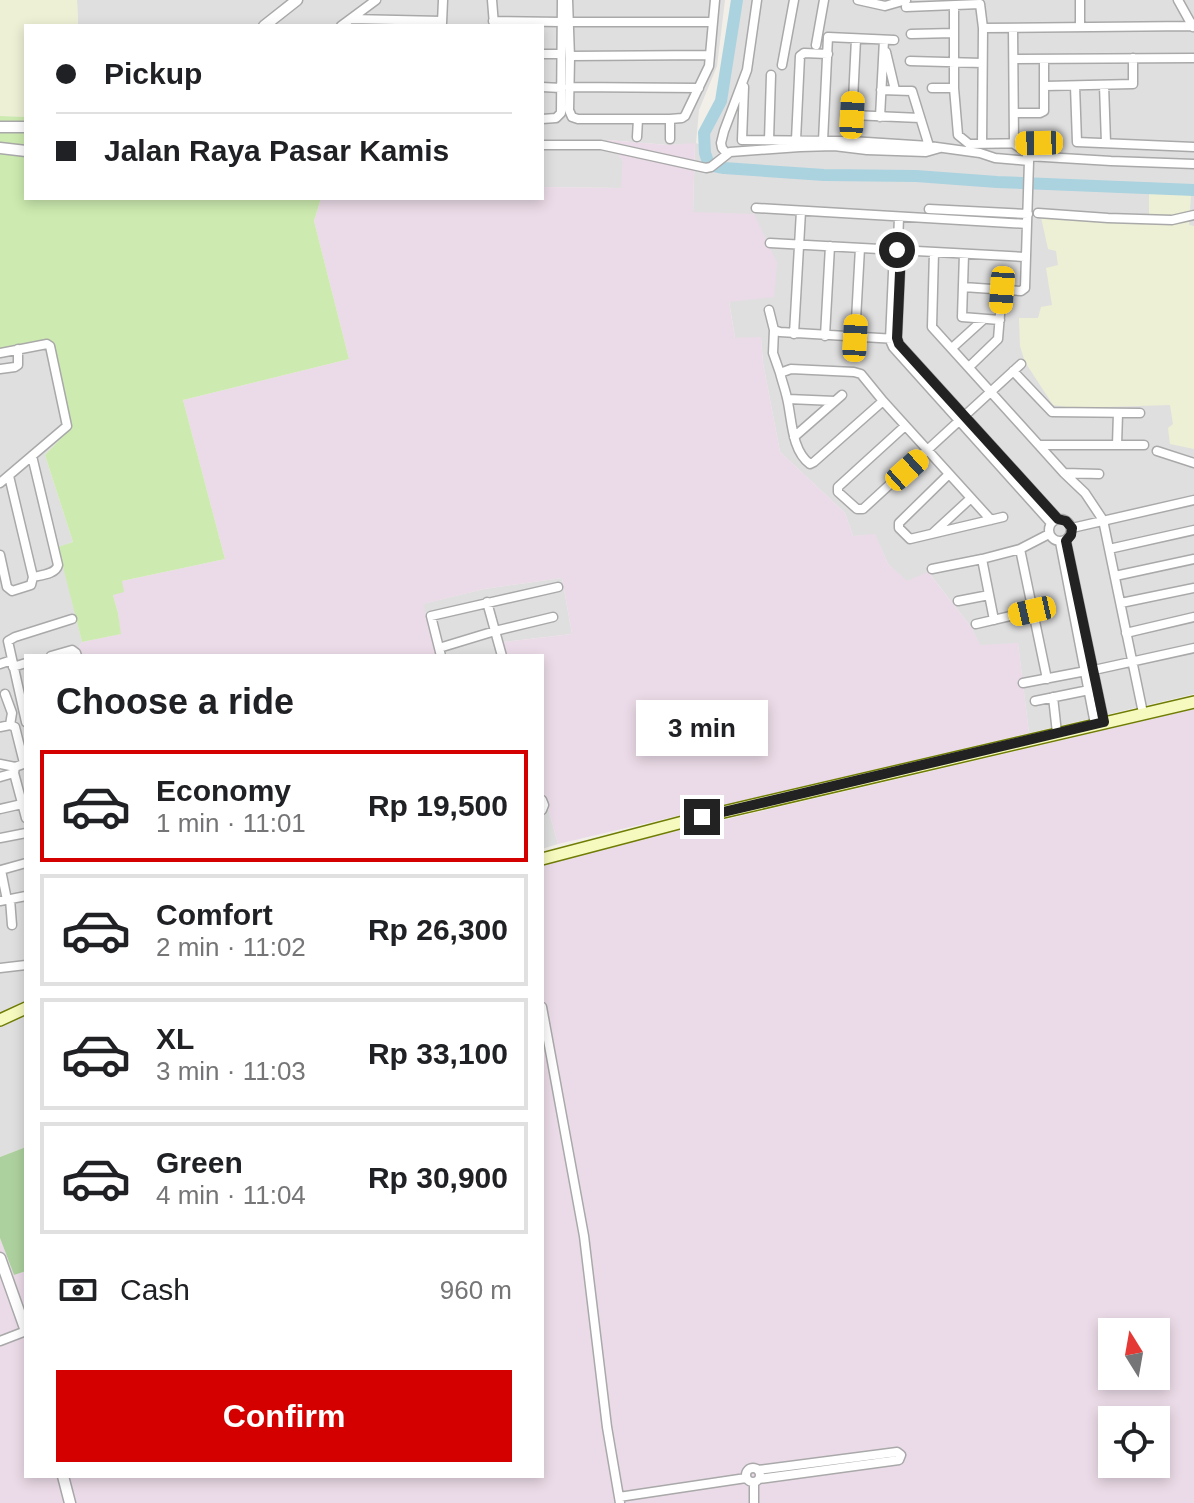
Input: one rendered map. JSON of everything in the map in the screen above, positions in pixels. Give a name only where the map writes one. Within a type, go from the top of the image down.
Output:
[{"type":"main road","points":[[544,858],[717,813],[1194,702]]},
{"type":"main road","points":[[0,1020],[24,1009]]},
{"type":"street","points":[[267,24],[297,0]]},
{"type":"street","points":[[344,24],[376,0]]},
{"type":"street","points":[[351,19],[442,23],[443,0]]},
{"type":"street","points":[[492,0],[494,24],[713,22]]},
{"type":"street","points":[[562,0],[565,22]]},
{"type":"street","points":[[544,119],[560,116],[565,87],[568,0]]},
{"type":"street","points":[[565,87],[570,115],[574,119],[682,118],[709,66],[715,0]]},
{"type":"street","points":[[724,156],[721,143],[747,70],[757,0]]},
{"type":"street","points":[[782,65],[794,0]]},
{"type":"street","points":[[816,45],[824,0]]},
{"type":"street","points":[[858,0],[885,6],[954,7],[979,2],[983,28],[982,144]]},
{"type":"street","points":[[885,6],[895,0]]},
{"type":"street","points":[[1080,0],[1080,27]]},
{"type":"street","points":[[983,28],[1193,26],[1178,0]]},
{"type":"street","points":[[954,7],[954,88],[958,135],[966,143],[1039,143]]},
{"type":"street","points":[[1013,28],[1014,144]]},
{"type":"street","points":[[911,34],[954,33]]},
{"type":"street","points":[[823,141],[828,37],[889,40]]},
{"type":"street","points":[[851,141],[856,39]]},
{"type":"street","points":[[880,117],[889,40]]},
{"type":"street","points":[[889,40],[895,90]]},
{"type":"street","points":[[796,140],[800,58],[804,53],[828,54]]},
{"type":"street","points":[[544,54],[710,55]]},
{"type":"street","points":[[1045,86],[1133,84],[1133,58]]},
{"type":"street","points":[[1014,59],[1194,58]]},
{"type":"street","points":[[1015,113],[1044,111],[1044,59]]},
{"type":"street","points":[[910,61],[982,63]]},
{"type":"street","points":[[769,140],[771,75]]},
{"type":"street","points":[[1104,85],[1106,143]]},
{"type":"street","points":[[1075,86],[1077,142],[1194,147]]},
{"type":"street","points":[[544,87],[699,88]]},
{"type":"street","points":[[744,87],[742,140],[851,141],[929,146],[995,158],[1194,164]]},
{"type":"street","points":[[932,88],[954,88]]},
{"type":"street","points":[[881,90],[912,91],[929,146]]},
{"type":"street","points":[[852,115],[920,118]]},
{"type":"street","points":[[637,137],[638,119]]},
{"type":"street","points":[[670,119],[670,139]]},
{"type":"street","points":[[0,127],[24,127]]},
{"type":"street","points":[[963,287],[1021,291],[1025,288],[1029,158],[1023,149],[1014,144]]},
{"type":"street","points":[[544,145],[601,145],[700,168],[711,167],[724,156],[800,147],[926,152],[940,148]]},
{"type":"street","points":[[0,148],[24,151]]},
{"type":"street","points":[[756,208],[1027,224]]},
{"type":"street","points":[[929,209],[1028,214]]},
{"type":"street","points":[[794,334],[801,211]]},
{"type":"street","points":[[1038,213],[1172,220],[1194,215]]},
{"type":"street","points":[[894,339],[899,217]]},
{"type":"street","points":[[770,243],[1025,257]]},
{"type":"street","points":[[825,336],[830,246]]},
{"type":"street","points":[[855,338],[860,248]]},
{"type":"street","points":[[934,252],[932,327],[1085,493],[1103,520],[1143,713]]},
{"type":"street","points":[[964,254],[962,317],[1000,320]]},
{"type":"street","points":[[969,367],[998,339],[1002,290]]},
{"type":"street","points":[[769,310],[774,330],[773,353],[788,399],[794,437],[806,462],[814,462],[883,401]]},
{"type":"street","points":[[952,348],[984,319]]},
{"type":"street","points":[[774,330],[794,334],[894,339],[961,420],[1054,521],[1066,521],[1072,528],[1071,535],[1063,541],[1053,540],[1049,529],[1054,521]]},
{"type":"street","points":[[0,353],[45,343],[50,346],[67,426],[0,483]]},
{"type":"street","points":[[0,369],[18,365],[18,349]]},
{"type":"street","points":[[905,426],[838,487],[838,492],[857,509],[863,509],[1017,367],[1052,412],[1140,413]]},
{"type":"street","points":[[780,373],[791,369],[858,373],[991,520]]},
{"type":"street","points":[[788,399],[839,398],[794,437]]},
{"type":"street","points":[[1117,445],[1118,413]]},
{"type":"street","points":[[1039,445],[1144,445]]},
{"type":"street","points":[[1157,451],[1194,463]]},
{"type":"street","points":[[32,456],[58,565],[55,571],[33,577]]},
{"type":"street","points":[[1064,473],[1099,474]]},
{"type":"street","points":[[949,474],[898,525],[911,540],[1003,517]]},
{"type":"street","points":[[0,555],[9,590],[31,585],[33,577],[9,476]]},
{"type":"street","points":[[932,534],[971,498]]},
{"type":"street","points":[[1072,528],[1194,500]]},
{"type":"street","points":[[1109,549],[1194,530]]},
{"type":"street","points":[[932,569],[1020,549],[1049,534]]},
{"type":"street","points":[[1063,541],[1100,723]]},
{"type":"street","points":[[1020,549],[1047,679]]},
{"type":"street","points":[[982,559],[994,620]]},
{"type":"street","points":[[1115,576],[1194,559]]},
{"type":"street","points":[[553,617],[495,631],[440,652],[431,618],[558,587]]},
{"type":"street","points":[[1121,603],[1194,588]]},
{"type":"street","points":[[958,601],[989,595]]},
{"type":"street","points":[[487,602],[501,654]]},
{"type":"street","points":[[976,624],[1032,611]]},
{"type":"street","points":[[1126,633],[1194,617]]},
{"type":"street","points":[[24,702],[18,690],[8,644],[10,639],[72,619]]},
{"type":"street","points":[[1023,683],[1194,648]]},
{"type":"street","points":[[58,654],[72,650],[76,654]]},
{"type":"street","points":[[0,664],[24,663]]},
{"type":"street","points":[[1035,701],[1091,685]]},
{"type":"street","points":[[10,725],[12,713],[2,695],[18,690]]},
{"type":"street","points":[[1053,697],[1057,733]]},
{"type":"street","points":[[0,727],[10,725],[22,731],[20,766],[24,811]]},
{"type":"street","points":[[0,764],[20,766]]},
{"type":"street","points":[[0,777],[20,766]]},
{"type":"street","points":[[0,809],[22,804]]},
{"type":"street","points":[[0,838],[24,833]]},
{"type":"street","points":[[12,925],[1,870],[24,864]]},
{"type":"street","points":[[0,968],[24,965]]},
{"type":"street","points":[[544,1018],[584,1236],[607,1427],[620,1500],[897,1452],[901,1455],[899,1460],[754,1477]]},
{"type":"street","points":[[0,1258],[24,1325]]},
{"type":"street","points":[[0,1341],[24,1332]]},
{"type":"street","points":[[754,1477],[754,1503]]},
{"type":"street","points":[[64,1478],[70,1503]]},
{"type":"shaded area","points":[[77,0],[725,0],[717,66],[699,110],[696,143],[706,147],[710,123],[730,72],[738,0],[1194,0],[1194,694],[1029,733],[1018,644],[980,646],[971,627],[929,573],[907,582],[888,564],[875,535],[853,536],[845,513],[780,452],[761,338],[735,338],[729,301],[693,212],[695,144],[608,140],[623,161],[622,188],[544,187],[544,24],[78,24]]},
{"type":"shaded area","points":[[607,140],[668,145],[695,143],[693,212],[754,214],[777,263],[774,297],[729,302],[735,338],[761,337],[780,452],[845,513],[853,536],[875,534],[888,564],[907,581],[928,572],[971,627],[980,645],[1018,643],[1029,733],[558,844],[544,793],[544,654],[506,654],[503,642],[572,634],[562,578],[484,589],[423,604],[436,654],[81,654],[82,642],[120,634],[113,595],[122,581],[225,559],[183,400],[349,359],[314,221],[320,200],[544,200],[544,187],[621,188],[623,161]]},
{"type":"shaded area","points":[[47,340],[71,428],[45,455],[73,542],[59,547],[82,642],[81,654],[24,654],[24,1148],[0,1157],[0,351]]},
{"type":"shaded area","points":[[562,578],[572,634],[503,642],[506,654],[435,654],[422,604],[484,589]]},
{"type":"shaded area","points":[[1194,709],[1194,1503],[0,1503],[0,1238],[14,1275],[24,1272],[24,1478],[544,1478],[544,863]]},
{"type":"shaded area","points":[[544,793],[558,844],[544,848]]},
{"type":"green space","points":[[0,0],[77,0],[78,24],[24,24],[24,117],[0,116]]},
{"type":"green space","points":[[0,116],[24,117],[24,200],[320,200],[314,221],[349,359],[183,400],[225,559],[122,581],[124,592],[113,595],[121,634],[82,642],[58,547],[73,542],[45,455],[71,428],[47,341],[0,351]]},
{"type":"green space","points":[[1149,193],[1191,195],[1189,225],[1194,226],[1194,449],[1170,444],[1168,428],[1173,424],[1170,405],[1073,408],[1053,405],[1025,362],[1020,346],[1019,318],[1038,318],[1041,307],[1052,305],[1046,268],[1058,265],[1056,251],[1048,249],[1041,217],[1149,221]]},
{"type":"green space","points":[[24,1148],[24,1272],[14,1275],[0,1238],[0,1157]]},
{"type":"waterway","points":[[737,0],[721,101],[704,133],[709,165],[824,175],[916,176],[1194,190]]},
{"type":"route","points":[[702,817],[1104,722],[1066,541],[1072,528],[1066,521],[1058,519],[899,344],[901,250],[897,250]]}]
